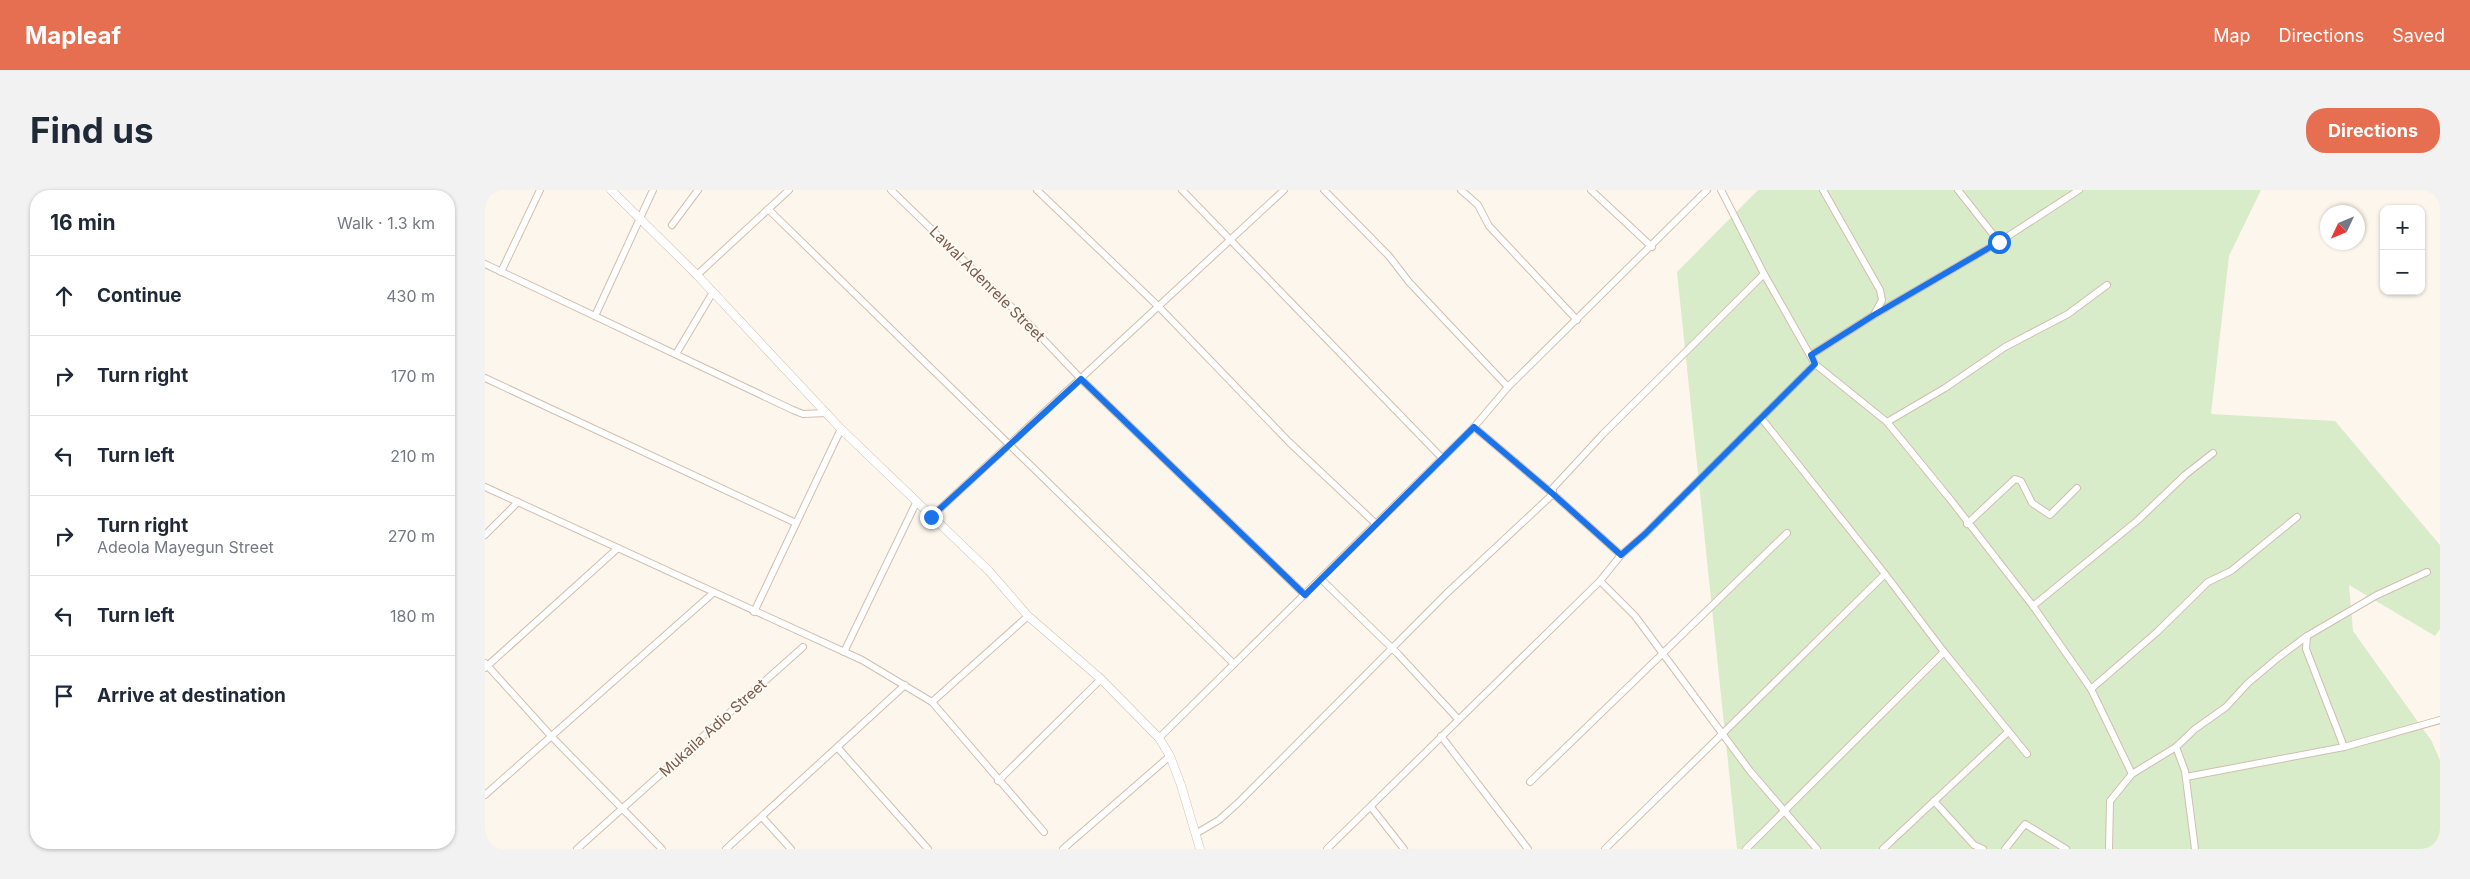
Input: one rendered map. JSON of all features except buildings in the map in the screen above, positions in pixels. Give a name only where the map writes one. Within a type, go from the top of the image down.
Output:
[{"type":"street","points":[[501,272],[540,190]]},
{"type":"street","points":[[611,190],[697,275],[841,429],[989,571],[1028,616],[1101,679],[1159,738],[1170,756],[1197,833],[1200,849]]},
{"type":"street","points":[[595,316],[653,190]]},
{"type":"street","points":[[672,226],[698,190]]},
{"type":"street","points":[[697,275],[789,190]]},
{"type":"street","name":"Lawal Adenrele Street","points":[[891,190],[1027,322],[1081,379],[1305,595]]},
{"type":"street","points":[[1037,190],[1159,307],[1289,442],[1375,524]]},
{"type":"street","points":[[1182,190],[1442,458]]},
{"type":"street","points":[[931,517],[1284,190]]},
{"type":"street","points":[[1324,190],[1389,256],[1409,282],[1508,387]]},
{"type":"street","points":[[1461,190],[1478,205],[1489,226],[1577,320]]},
{"type":"street","points":[[1591,190],[1652,247]]},
{"type":"street","points":[[1159,738],[1474,427],[1508,387],[1652,247],[1707,190]]},
{"type":"street","points":[[1721,190],[1763,274],[1815,364],[1887,422],[2033,606],[2091,689],[2132,774]]},
{"type":"street","points":[[1823,190],[1881,290],[1883,300],[1874,315]]},
{"type":"street","points":[[1958,190],[1999,242]]},
{"type":"street","points":[[1811,355],[1874,315],[1999,242],[2070,192],[2079,190]]},
{"type":"street","points":[[768,209],[1234,664]]},
{"type":"street","points":[[485,264],[793,410],[803,414],[827,413]]},
{"type":"street","points":[[1197,833],[1219,820],[1239,802],[1447,593],[1553,494],[1553,488],[1603,434],[1763,274]]},
{"type":"street","points":[[1887,422],[1945,388],[2005,347],[2068,314],[2107,285]]},
{"type":"street","points":[[676,354],[713,292]]},
{"type":"street","points":[[1327,849],[1600,581],[1621,555],[1645,534],[1762,419],[1815,364]]},
{"type":"street","points":[[485,378],[796,524]]},
{"type":"street","points":[[1762,419],[1885,574],[1944,652],[2027,754]]},
{"type":"street","points":[[1474,427],[1621,555]]},
{"type":"street","points":[[754,612],[841,429]]},
{"type":"street","points":[[2033,606],[2138,520],[2185,475],[2213,453]]},
{"type":"street","points":[[1967,524],[2015,479],[2021,481],[2032,503],[2049,515],[2077,488]]},
{"type":"street","points":[[485,486],[844,652],[905,685],[932,702],[998,781],[1044,832]]},
{"type":"street","points":[[485,535],[518,502]]},
{"type":"street","points":[[844,652],[916,503]]},
{"type":"street","points":[[2091,689],[2157,632],[2208,582],[2231,571],[2297,517]]},
{"type":"street","points":[[1531,782],[1787,533]]},
{"type":"street","points":[[618,548],[486,666],[552,737],[662,849]]},
{"type":"street","points":[[2109,849],[2110,802],[2132,774],[2176,747],[2195,729],[2226,707],[2267,668],[2307,636],[2377,595],[2427,572]]},
{"type":"street","points":[[1605,849],[1885,574]]},
{"type":"street","points":[[1321,579],[1393,649],[1458,719]]},
{"type":"street","points":[[1600,581],[1635,616],[1750,771],[1817,849]]},
{"type":"street","points":[[485,795],[713,593]]},
{"type":"street","points":[[932,702],[1028,616]]},
{"type":"street","points":[[2307,636],[2306,649],[2344,747]]},
{"type":"street","name":"Mukaila Adio Street","points":[[577,849],[623,810],[803,647]]},
{"type":"street","points":[[1746,849],[1944,652]]},
{"type":"street","points":[[998,781],[1101,679]]},
{"type":"street","points":[[725,849],[905,685]]},
{"type":"street","points":[[2186,777],[2344,747],[2440,720]]},
{"type":"street","points":[[1883,849],[2008,732]]},
{"type":"street","points":[[1441,736],[1528,849]]},
{"type":"street","points":[[2176,747],[2186,777],[2195,849]]},
{"type":"street","points":[[838,748],[928,849]]},
{"type":"street","points":[[1063,849],[1170,756]]},
{"type":"street","points":[[1934,801],[1974,846],[1983,849]]},
{"type":"street","points":[[1371,807],[1404,849]]},
{"type":"street","points":[[762,817],[791,849]]},
{"type":"street","points":[[2005,849],[2025,824],[2065,849]]},
{"type":"green space","points":[[1758,190],[2261,190],[2229,256],[2211,414],[2335,421],[2440,545],[2440,629],[2435,636],[2349,585],[2353,631],[2431,740],[2440,760],[2440,849],[1737,849],[1677,272]]},
{"type":"route","points":[[931,517],[1081,379],[1305,595],[1474,427],[1621,555],[1645,534],[1762,419],[1815,364],[1811,355],[1874,315],[1999,242]]}]
